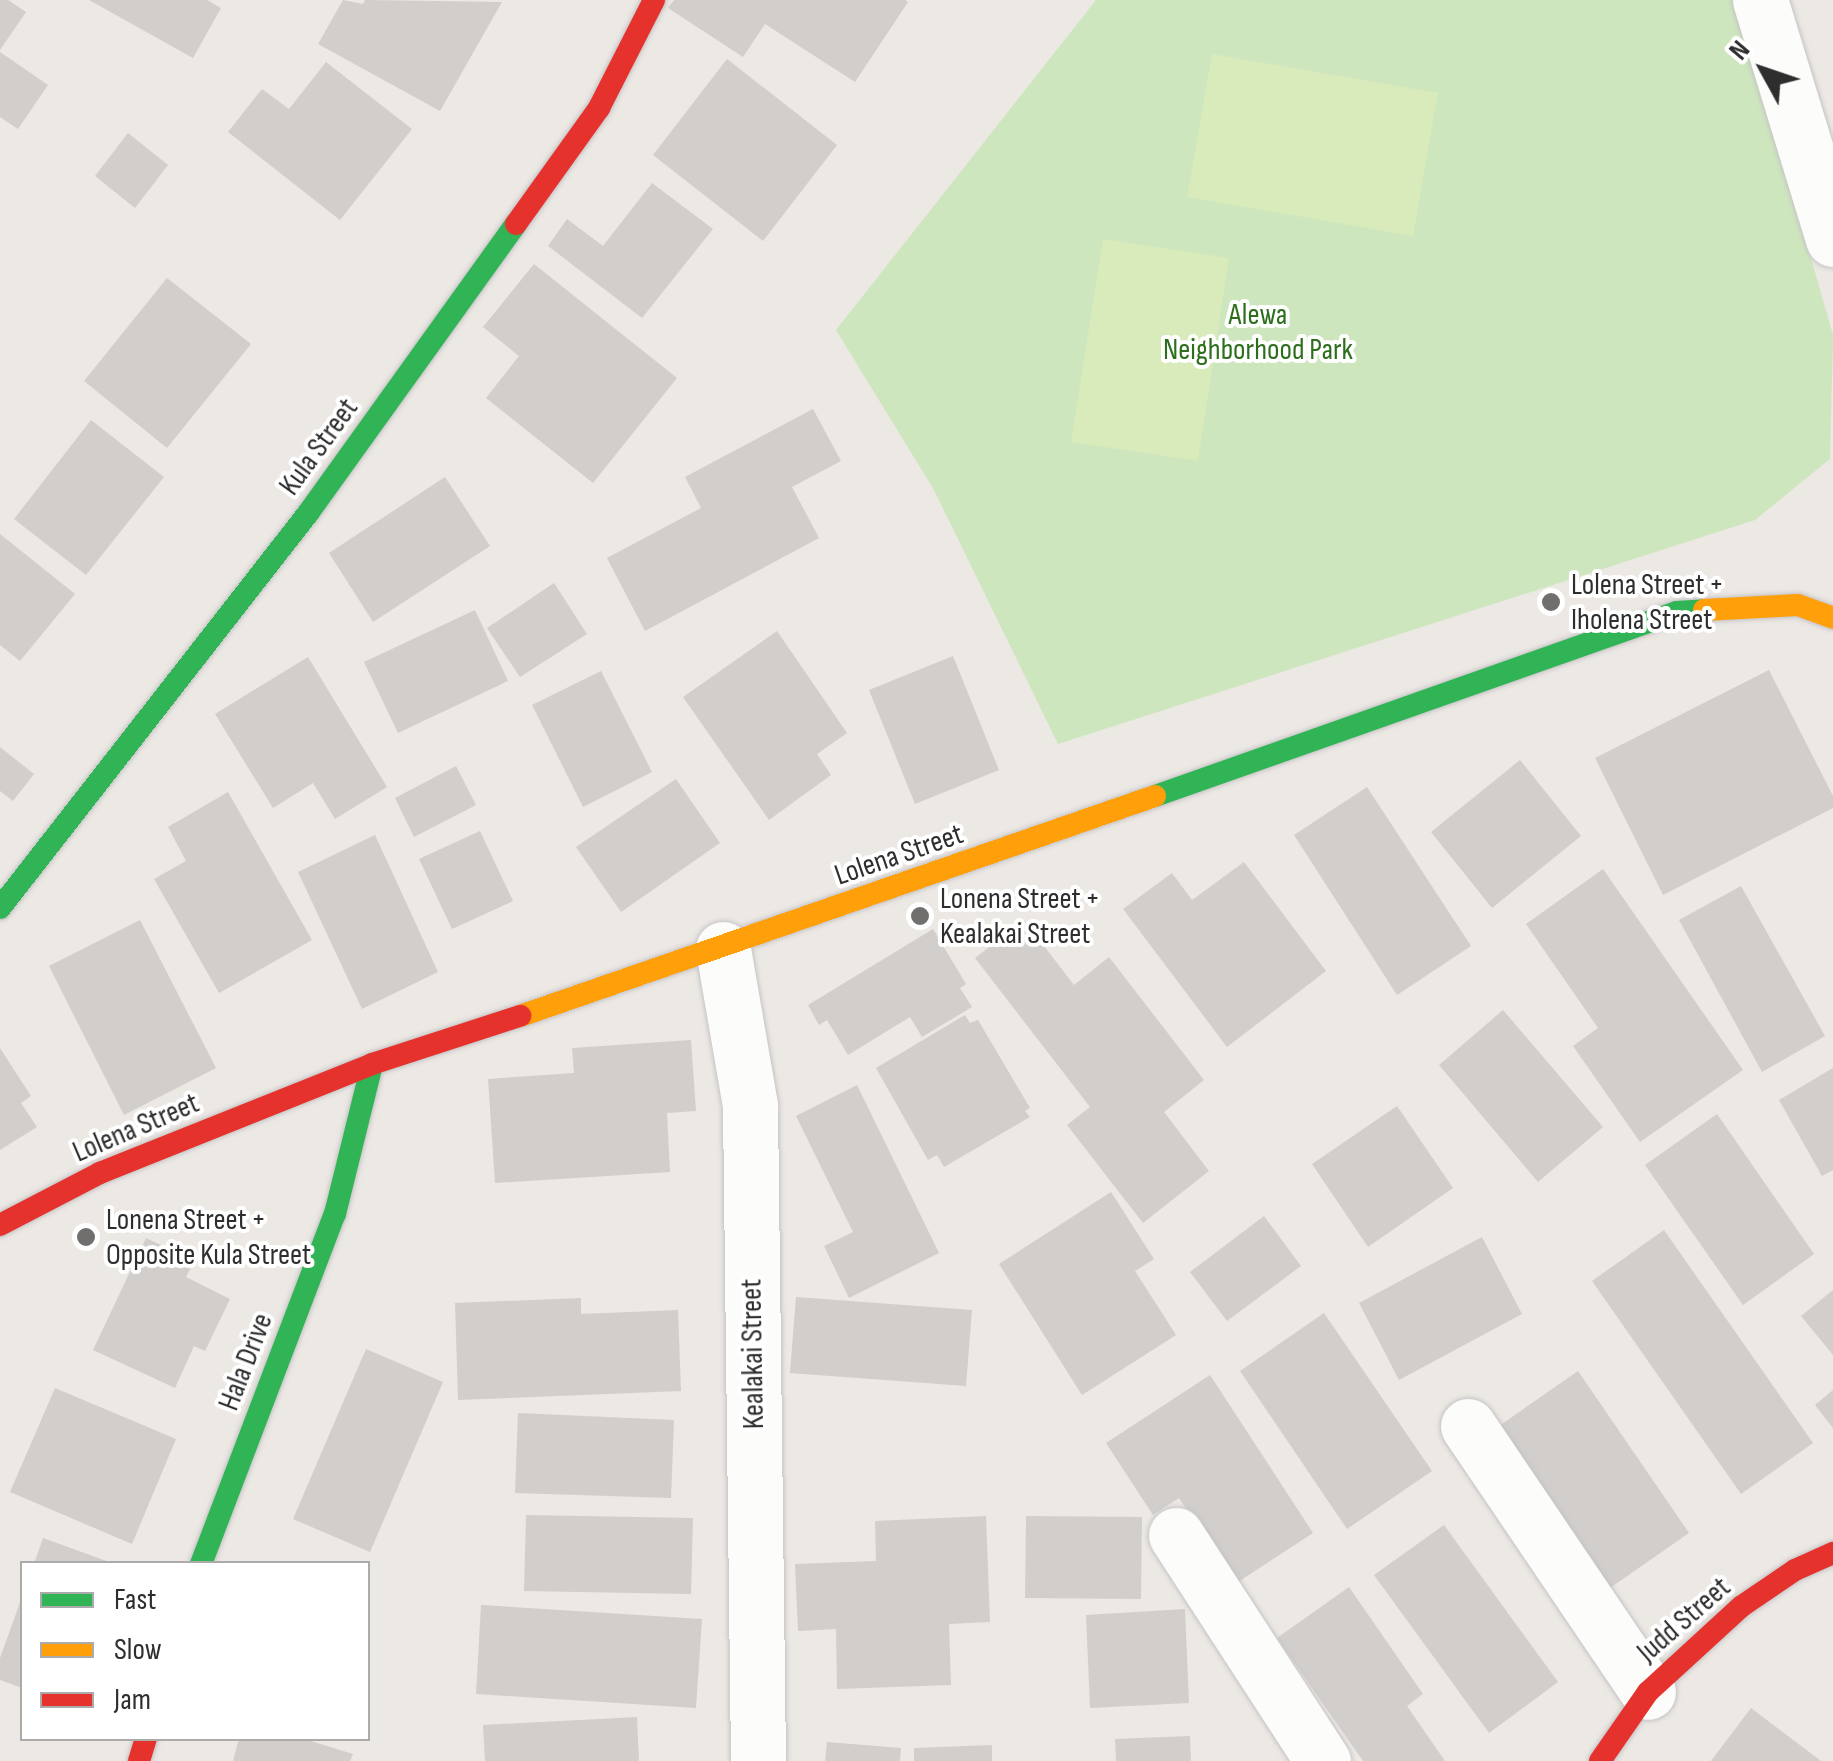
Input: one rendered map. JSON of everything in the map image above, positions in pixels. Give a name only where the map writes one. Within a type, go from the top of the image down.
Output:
[{"type":"street","name":"Kula Street","points":[[0,908],[321,496],[599,108],[654,0]]},
{"type":"street","points":[[1760,0],[1820,138],[1833,239]]},
{"type":"street","name":"Lolena Street","points":[[0,1225],[100,1173],[372,1064],[723,949],[1677,612],[1798,605],[1833,618]]},
{"type":"street","name":"Kealakai Street","points":[[723,949],[750,1106],[758,1761]]},
{"type":"street","name":"Hala Drive","points":[[202,1561],[335,1214],[372,1064]]},
{"type":"street","points":[[1468,1426],[1648,1692]]},
{"type":"street","points":[[1176,1535],[1324,1761]]},
{"type":"street","name":"Judd Street","points":[[1600,1761],[1648,1692],[1742,1606],[1795,1570],[1833,1552]]},
{"type":"green space","name":"Alewa Neighborhood Park","points":[[1096,0],[1737,0],[1833,335],[1830,459],[1755,520],[1058,744],[934,490],[836,330]]},
{"type":"green space","points":[[1212,54],[1438,93],[1413,236],[1187,197]]},
{"type":"green space","points":[[1103,239],[1229,258],[1198,461],[1071,442]]},
{"type":"building","points":[[0,0],[8,0],[26,12],[0,50]]},
{"type":"building","points":[[89,0],[207,0],[221,8],[193,58]]},
{"type":"building","points":[[343,0],[363,4],[365,0],[502,2],[440,111],[318,44]]},
{"type":"building","points":[[674,0],[908,2],[855,82],[765,24],[743,57],[668,8]]},
{"type":"building","points":[[0,52],[48,85],[18,129],[0,117]]},
{"type":"building","points":[[727,59],[837,145],[763,241],[653,155]]},
{"type":"building","points":[[326,62],[412,129],[340,220],[228,132],[262,89],[289,109]]},
{"type":"building","points":[[128,133],[168,165],[135,208],[95,176]]},
{"type":"building","points":[[652,183],[713,229],[642,318],[548,246],[567,219],[603,246]]},
{"type":"building","points":[[534,264],[677,378],[593,483],[486,398],[519,356],[483,327]]},
{"type":"building","points":[[167,278],[251,344],[167,448],[84,381]]},
{"type":"building","points":[[813,409],[841,461],[792,487],[819,538],[645,631],[607,558],[701,508],[685,477]]},
{"type":"building","points":[[91,420],[164,477],[86,575],[14,519]]},
{"type":"building","points":[[445,477],[490,546],[373,622],[329,553]]},
{"type":"building","points":[[0,534],[75,594],[20,661],[0,645]]},
{"type":"building","points":[[554,583],[587,634],[520,677],[487,628]]},
{"type":"building","points":[[475,610],[508,681],[398,733],[364,662]]},
{"type":"building","points":[[777,631],[847,733],[817,754],[831,775],[769,820],[683,697]]},
{"type":"building","points":[[953,656],[999,770],[915,804],[869,690]]},
{"type":"building","points":[[308,657],[387,787],[335,819],[313,783],[273,808],[215,714]]},
{"type":"building","points":[[1769,670],[1833,796],[1833,808],[1663,895],[1595,758]]},
{"type":"building","points":[[601,671],[652,772],[583,807],[532,705]]},
{"type":"building","points":[[0,747],[34,774],[13,801],[0,791]]},
{"type":"building","points":[[1520,760],[1581,836],[1492,908],[1431,832]]},
{"type":"building","points":[[456,766],[476,805],[414,837],[395,798]]},
{"type":"building","points":[[676,779],[720,843],[621,912],[576,847]]},
{"type":"building","points":[[1367,787],[1471,946],[1397,995],[1294,835]]},
{"type":"building","points":[[228,792],[312,940],[219,993],[154,879],[186,861],[168,827]]},
{"type":"building","points":[[480,831],[513,901],[452,929],[419,859]]},
{"type":"building","points":[[375,835],[438,972],[362,1009],[298,872]]},
{"type":"building","points":[[1244,862],[1326,971],[1227,1047],[1123,909],[1172,873],[1192,900]]},
{"type":"building","points":[[1603,869],[1743,1070],[1640,1142],[1573,1046],[1598,1028],[1526,924]]},
{"type":"building","points":[[1741,886],[1825,1036],[1762,1072],[1679,920]]},
{"type":"building","points":[[140,920],[216,1068],[124,1115],[49,966]]},
{"type":"building","points":[[1024,920],[1074,985],[1109,957],[1204,1080],[1164,1112],[1209,1171],[1143,1223],[1067,1125],[1090,1107],[975,958]]},
{"type":"building","points":[[933,929],[966,984],[960,988],[972,1007],[922,1037],[910,1017],[848,1055],[827,1020],[819,1025],[808,1005]]},
{"type":"building","points":[[1503,1010],[1603,1127],[1538,1182],[1439,1065]]},
{"type":"building","points":[[965,1015],[970,1023],[978,1020],[1030,1108],[1025,1111],[1030,1117],[944,1167],[937,1155],[928,1160],[876,1068]]},
{"type":"building","points":[[691,1040],[696,1111],[667,1113],[670,1172],[495,1183],[488,1079],[574,1073],[572,1048]]},
{"type":"building","points":[[0,1048],[31,1096],[21,1103],[37,1127],[0,1150]]},
{"type":"building","points":[[1833,1068],[1833,1170],[1822,1176],[1779,1100]]},
{"type":"building","points":[[857,1085],[939,1253],[849,1298],[824,1246],[853,1232],[796,1116]]},
{"type":"building","points":[[1397,1106],[1453,1188],[1368,1247],[1312,1164]]},
{"type":"building","points":[[1717,1114],[1814,1254],[1743,1305],[1645,1165]]},
{"type":"building","points":[[1111,1192],[1154,1259],[1135,1271],[1176,1335],[1082,1395],[999,1264]]},
{"type":"building","points":[[1264,1216],[1301,1266],[1227,1321],[1190,1272]]},
{"type":"building","points":[[1664,1230],[1813,1443],[1741,1494],[1592,1281]]},
{"type":"building","points":[[1482,1237],[1522,1314],[1399,1380],[1359,1303]]},
{"type":"building","points":[[146,1238],[194,1261],[186,1277],[230,1299],[205,1351],[194,1346],[175,1388],[93,1350]]},
{"type":"building","points":[[1833,1290],[1833,1355],[1801,1316]]},
{"type":"building","points":[[796,1297],[972,1310],[966,1386],[790,1373]]},
{"type":"building","points":[[581,1298],[581,1314],[678,1310],[681,1391],[458,1400],[455,1303]]},
{"type":"building","points":[[1324,1313],[1432,1471],[1347,1529],[1240,1371]]},
{"type":"building","points":[[366,1349],[443,1382],[370,1552],[293,1519]]},
{"type":"building","points":[[1578,1371],[1689,1533],[1597,1597],[1486,1435]]},
{"type":"building","points":[[1210,1375],[1313,1533],[1235,1584],[1179,1498],[1153,1515],[1106,1443]]},
{"type":"building","points":[[55,1388],[176,1439],[132,1544],[10,1492]]},
{"type":"building","points":[[1833,1390],[1833,1428],[1815,1405]]},
{"type":"building","points":[[518,1413],[674,1420],[671,1498],[515,1493]]},
{"type":"building","points":[[526,1515],[693,1518],[691,1594],[524,1591]]},
{"type":"building","points":[[986,1516],[990,1622],[949,1624],[951,1685],[837,1689],[836,1629],[798,1631],[795,1564],[876,1561],[875,1521]]},
{"type":"building","points":[[1026,1516],[1142,1517],[1141,1599],[1025,1598]]},
{"type":"building","points":[[1444,1525],[1558,1682],[1489,1733],[1374,1575]]},
{"type":"building","points":[[43,1538],[106,1561],[35,1561]]},
{"type":"building","points":[[1349,1587],[1423,1694],[1407,1706],[1445,1761],[1363,1761],[1277,1638]]},
{"type":"building","points":[[20,1603],[20,1687],[0,1680],[0,1658]]},
{"type":"building","points":[[481,1605],[702,1619],[696,1708],[476,1694]]},
{"type":"building","points":[[1185,1609],[1189,1703],[1090,1708],[1086,1615]]},
{"type":"building","points":[[1751,1708],[1821,1761],[1711,1761]]},
{"type":"building","points":[[637,1717],[639,1761],[485,1761],[483,1725]]},
{"type":"building","points":[[1190,1736],[1191,1761],[1116,1761],[1115,1739]]},
{"type":"building","points":[[238,1741],[311,1741],[353,1754],[350,1761],[233,1761]]},
{"type":"building","points":[[827,1742],[901,1748],[900,1761],[825,1761]]},
{"type":"building","points":[[992,1745],[992,1761],[914,1761],[914,1748]]},
{"type":"traffic: fast","points":[[0,908],[309,512],[516,224]]},
{"type":"traffic: fast","points":[[1155,796],[1677,612],[1704,610]]},
{"type":"traffic: fast","points":[[202,1561],[335,1214],[372,1064]]},
{"type":"traffic: slow","points":[[1704,610],[1798,605],[1833,618]]},
{"type":"traffic: slow","points":[[520,1016],[1155,796]]},
{"type":"traffic: jam","points":[[516,224],[599,108],[654,0]]},
{"type":"traffic: jam","points":[[0,1225],[100,1173],[372,1064],[520,1016]]},
{"type":"traffic: jam","points":[[1600,1761],[1648,1692],[1742,1606],[1795,1570],[1833,1553]]},
{"type":"traffic: jam","points":[[139,1761],[145,1741]]},
{"type":"place","name":"Lolena Street + Iholena Street","points":[[1551,602]]},
{"type":"place","name":"Lonena Street + Kealakai Street","points":[[920,916]]},
{"type":"place","name":"Lonena Street + Opposite Kula Street","points":[[86,1237]]}]
